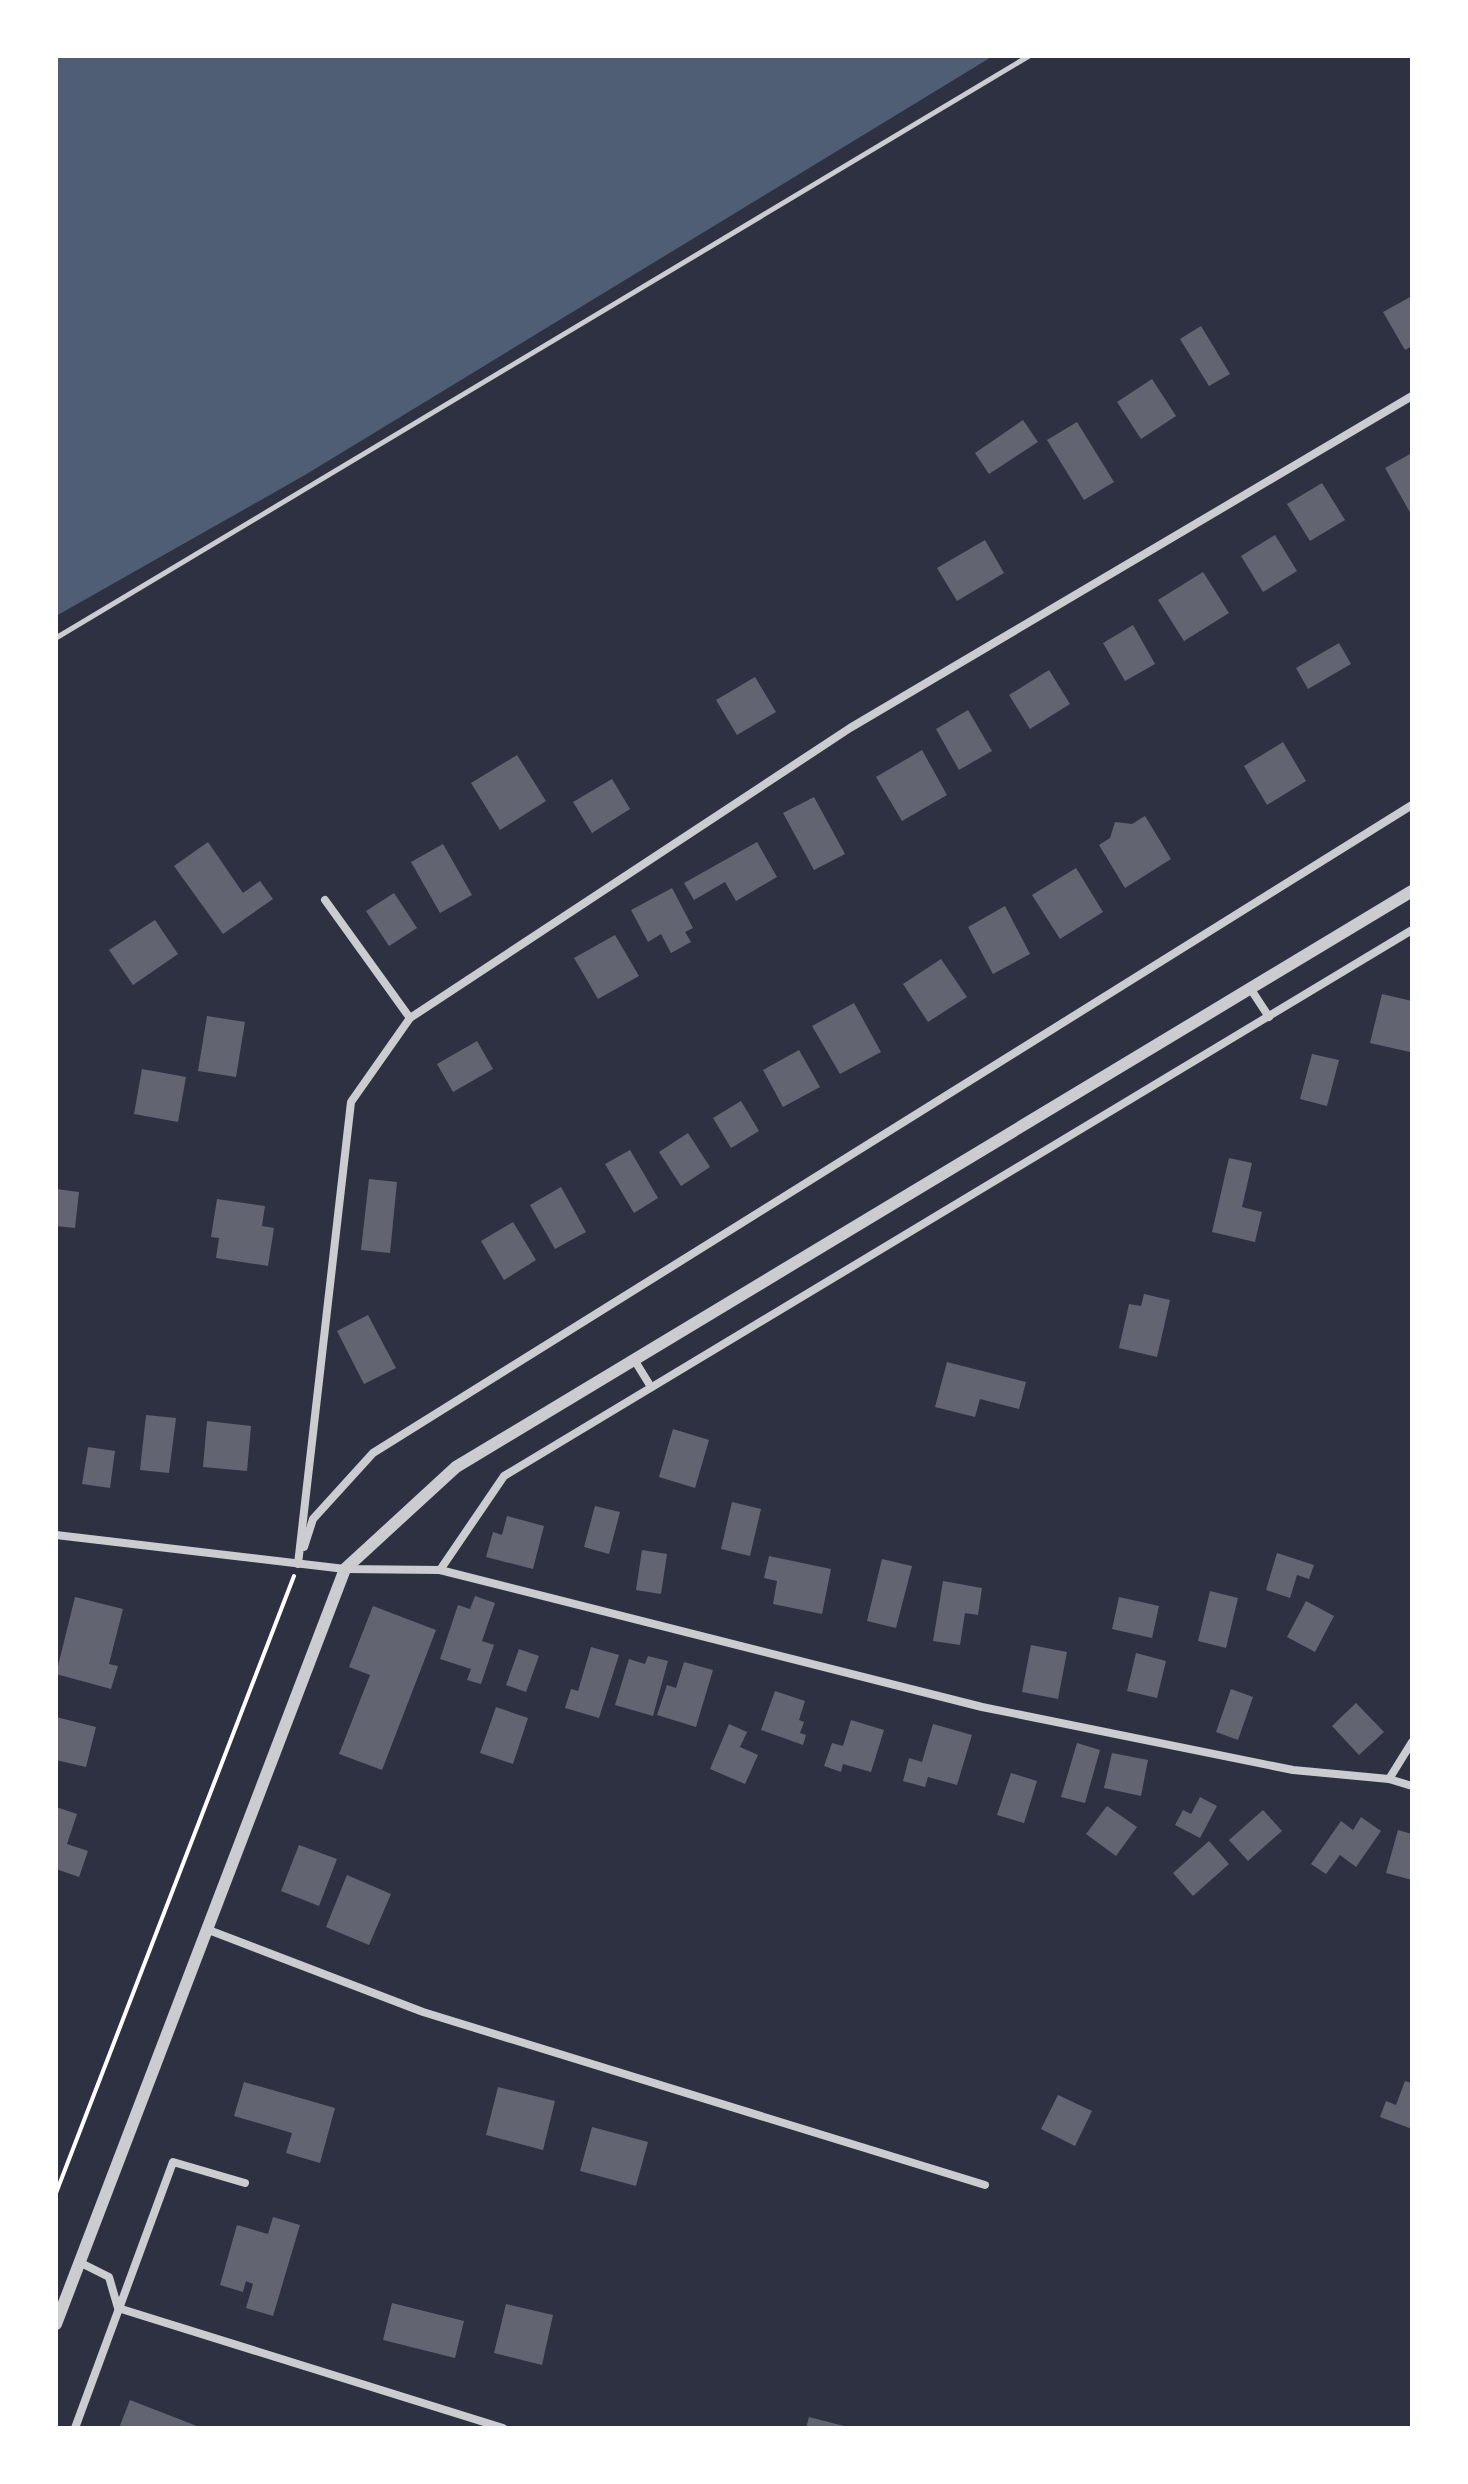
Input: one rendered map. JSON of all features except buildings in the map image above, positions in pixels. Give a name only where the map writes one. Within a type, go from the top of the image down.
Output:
[{"type":"street","points":[[298,1564],[351,1102],[410,1018],[850,728],[1412,396]]},
{"type":"street","points":[[298,1564],[313,1519],[373,1453],[1412,805]]},
{"type":"street","points":[[56,2324],[345,1569],[456,1467],[1412,891]]},
{"type":"street","points":[[325,900],[410,1018]]},
{"type":"street","points":[[440,1570],[504,1476],[1412,930]]},
{"type":"street","points":[[1250,988],[1269,1017]]},
{"type":"street","points":[[635,1361],[651,1387]]},
{"type":"street","points":[[56,1535],[345,1569],[440,1570],[982,1707],[1293,1770],[1389,1779],[1412,1786]]},
{"type":"street","points":[[1389,1779],[1412,1742]]},
{"type":"street","points":[[206,1929],[423,2012],[985,2185]]},
{"type":"street","points":[[75,2428],[173,2162],[245,2183]]},
{"type":"street","points":[[79,2262],[109,2277],[118,2308]]},
{"type":"street","points":[[118,2308],[503,2428]]},
{"type":"lane","points":[[56,638],[1029,56]]},
{"type":"path","points":[[56,2193],[298,1564]]},
{"type":"water","points":[[56,56],[993,56],[305,475],[56,616]]}]
